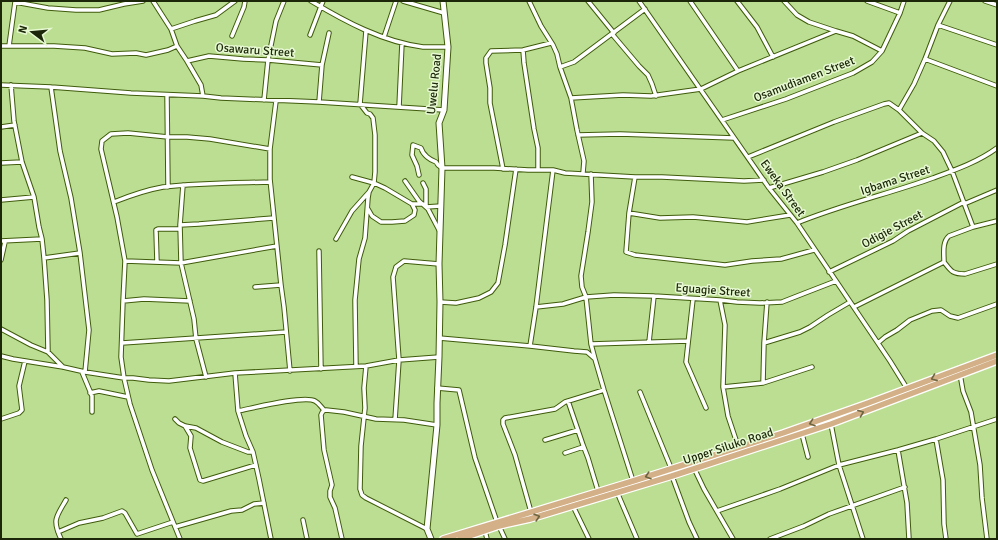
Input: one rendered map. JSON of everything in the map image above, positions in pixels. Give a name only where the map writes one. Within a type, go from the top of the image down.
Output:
[{"type":"main road","name":"Upper Siluko Road","points":[[460,539],[485,531],[498,524],[530,519],[574,506],[802,434],[831,424],[997,355]]},
{"type":"main road","name":"Upper Siluko Road","points":[[443,539],[498,524],[553,504],[633,481],[997,361]]},
{"type":"street","points":[[9,46],[15,2],[48,8],[99,10],[143,1]]},
{"type":"street","points":[[153,1],[170,29],[177,46],[201,85],[203,96]]},
{"type":"street","points":[[170,29],[216,15],[235,1]]},
{"type":"street","points":[[232,36],[244,8],[245,1]]},
{"type":"street","points":[[264,100],[268,60],[276,21],[284,1]]},
{"type":"street","points":[[310,1],[366,31],[424,47],[448,47]]},
{"type":"street","points":[[310,34],[323,1]]},
{"type":"street","points":[[384,37],[396,1]]},
{"type":"street","points":[[404,1],[444,13]]},
{"type":"street","name":"Uwelu Road","points":[[427,529],[437,425],[442,168],[439,123],[444,110],[448,47],[443,1]]},
{"type":"street","points":[[529,1],[540,26],[557,54],[571,98],[584,161],[583,173]]},
{"type":"street","points":[[588,1],[639,66],[648,75],[656,96]]},
{"type":"street","name":"Eweka Street","points":[[639,1],[769,188],[796,223],[830,272],[909,391]]},
{"type":"street","points":[[690,1],[738,71]]},
{"type":"street","points":[[737,1],[757,27],[773,57]]},
{"type":"street","points":[[784,1],[797,16],[809,22],[853,36],[882,51]]},
{"type":"street","points":[[867,1],[900,13]]},
{"type":"street","name":"Osamudiamen Street","points":[[722,120],[786,99],[853,73],[872,62],[882,51],[904,1]]},
{"type":"street","points":[[899,110],[914,84],[938,25],[950,1]]},
{"type":"street","points":[[985,1],[997,5]]},
{"type":"street","points":[[560,67],[574,62],[645,9]]},
{"type":"street","points":[[938,25],[997,46]]},
{"type":"street","points":[[356,366],[355,300],[359,259],[365,238],[368,198],[374,183],[375,172],[375,135],[373,118],[360,104],[366,31]]},
{"type":"street","points":[[571,98],[623,95],[656,96],[701,89],[738,71],[836,31]]},
{"type":"street","points":[[319,102],[322,65],[329,33]]},
{"type":"street","points":[[399,107],[402,42]]},
{"type":"street","points":[[503,169],[490,103],[490,88],[486,58],[491,51],[524,50],[551,43]]},
{"type":"street","points":[[1,46],[54,46],[85,48],[112,54],[136,53],[146,55],[168,50],[177,46]]},
{"type":"street","points":[[524,50],[524,63],[538,148],[538,170]]},
{"type":"street","name":"Osawaru Street","points":[[187,61],[209,56],[322,65]]},
{"type":"street","points":[[925,59],[997,86]]},
{"type":"street","points":[[1,86],[52,87],[167,95],[360,104],[444,110]]},
{"type":"street","points":[[11,86],[15,125],[22,162],[34,198],[42,239],[47,300],[48,352]]},
{"type":"street","points":[[52,87],[60,151],[80,253],[89,330],[84,372],[92,396],[92,412]]},
{"type":"street","points":[[167,95],[168,187]]},
{"type":"street","points":[[276,101],[270,149],[270,182],[290,371]]},
{"type":"street","points":[[748,156],[834,122],[889,103],[899,110],[922,133],[934,141],[943,152],[952,171],[973,227]]},
{"type":"street","points":[[1,127],[15,125]]},
{"type":"street","points":[[180,539],[152,470],[130,404],[124,378],[121,356],[125,261],[114,202],[101,149],[102,141],[111,134],[128,132],[168,137],[210,139],[270,149]]},
{"type":"street","points":[[769,188],[844,165],[922,133]]},
{"type":"street","points":[[578,135],[620,134],[734,138]]},
{"type":"street","points":[[419,175],[412,155],[413,145],[421,148],[431,160],[436,162],[442,168],[553,170],[565,173],[636,177],[744,181],[764,180]]},
{"type":"street","name":"Igbama Street","points":[[796,223],[902,189],[952,171],[997,148]]},
{"type":"street","points":[[1,163],[22,162]]},
{"type":"street","points":[[440,302],[456,303],[479,298],[491,292],[498,284],[516,169]]},
{"type":"street","points":[[530,346],[553,170]]},
{"type":"street","points":[[591,174],[592,202],[581,276],[582,287],[586,297],[591,344],[633,481]]},
{"type":"street","points":[[352,177],[374,183],[412,204],[423,204]]},
{"type":"street","points":[[636,177],[629,213],[626,252],[635,255],[725,265],[781,259],[814,250]]},
{"type":"street","points":[[405,181],[428,209],[440,231]]},
{"type":"street","points":[[114,202],[162,187],[270,182]]},
{"type":"street","points":[[423,183],[426,189],[426,207]]},
{"type":"street","points":[[183,186],[180,227],[181,263],[194,319],[196,339],[206,377]]},
{"type":"street","name":"Odigie Street","points":[[830,272],[893,241],[908,231],[964,203],[997,190]]},
{"type":"street","points":[[336,239],[352,211],[370,192]]},
{"type":"street","points":[[1,200],[34,198]]},
{"type":"street","points":[[367,208],[372,216],[380,222],[405,221],[414,215],[415,210],[412,204]]},
{"type":"street","points":[[426,207],[441,206]]},
{"type":"street","points":[[629,213],[660,218],[693,217],[747,222],[790,215]]},
{"type":"street","points":[[157,262],[156,230],[158,229],[198,224],[274,218]]},
{"type":"street","points":[[997,220],[949,236],[946,238],[944,244],[944,262],[955,274],[964,274],[997,264]]},
{"type":"street","points":[[1,260],[3,242],[42,239]]},
{"type":"street","points":[[125,261],[181,263],[277,246]]},
{"type":"street","points":[[319,251],[321,368]]},
{"type":"street","points":[[44,258],[80,253]]},
{"type":"street","points":[[395,420],[399,360],[393,278],[396,267],[404,261],[439,264]]},
{"type":"street","points":[[854,307],[944,262]]},
{"type":"street","name":"Eguagie Street","points":[[536,307],[563,304],[586,297],[614,295],[654,296],[737,302],[782,302],[836,281]]},
{"type":"street","points":[[255,287],[281,285]]},
{"type":"street","points":[[649,342],[654,296]]},
{"type":"street","points":[[123,302],[144,299],[190,301]]},
{"type":"street","points":[[693,299],[686,362],[706,408]]},
{"type":"street","points":[[720,300],[725,325],[723,387],[728,416],[738,446]]},
{"type":"street","points":[[763,383],[767,302]]},
{"type":"street","points":[[764,343],[800,332],[850,302]]},
{"type":"street","points":[[878,343],[910,320],[932,311],[941,310],[950,316],[958,318],[997,304]]},
{"type":"street","points":[[1,329],[48,352],[63,367]]},
{"type":"street","points":[[122,343],[286,332]]},
{"type":"street","points":[[439,338],[587,352],[596,359]]},
{"type":"street","points":[[591,344],[688,341]]},
{"type":"street","points":[[1,356],[84,372],[149,380],[169,380],[213,375],[366,366],[399,360],[439,357]]},
{"type":"street","points":[[1,419],[19,413],[22,410],[19,386],[25,361]]},
{"type":"street","points":[[366,366],[361,446],[360,489],[362,495],[427,529],[430,539]]},
{"type":"street","points":[[723,387],[763,383],[812,367]]},
{"type":"street","points":[[235,374],[238,411],[253,452],[260,479],[270,539]]},
{"type":"street","points":[[960,374],[963,391],[971,412],[974,426],[980,465],[987,539]]},
{"type":"street","points":[[437,388],[459,390],[475,458],[498,524],[505,539]]},
{"type":"street","points":[[531,512],[515,455],[503,420],[512,416],[555,409],[565,402],[604,390]]},
{"type":"street","points":[[90,393],[99,391],[128,397]]},
{"type":"street","points":[[640,392],[671,468]]},
{"type":"street","points":[[238,411],[285,401],[308,399],[318,402],[324,410],[344,412],[376,419],[404,420],[437,425]]},
{"type":"street","points":[[568,401],[598,491]]},
{"type":"street","points":[[324,410],[321,415],[324,450],[332,485],[330,497],[335,508],[342,539]]},
{"type":"street","points":[[175,418],[179,423],[185,426],[196,428],[222,442],[248,452],[253,452]]},
{"type":"street","points":[[717,511],[839,465],[936,439],[997,418]]},
{"type":"street","points":[[831,424],[839,465],[863,539]]},
{"type":"street","points":[[185,426],[191,436],[190,448],[200,480],[203,481],[256,465]]},
{"type":"street","points":[[545,440],[578,430]]},
{"type":"street","points":[[802,434],[808,457]]},
{"type":"street","points":[[936,439],[943,480],[944,524],[946,539]]},
{"type":"street","points":[[566,453],[580,448],[583,445]]},
{"type":"street","points":[[898,450],[907,502],[909,539]]},
{"type":"street","points":[[694,468],[704,489],[733,539]]},
{"type":"street","points":[[672,476],[697,539]]},
{"type":"street","points":[[770,539],[804,526],[829,514],[905,487]]},
{"type":"street","points":[[617,492],[637,539]]},
{"type":"street","points":[[61,539],[56,526],[56,521],[57,516],[66,500]]},
{"type":"street","points":[[175,527],[231,511],[242,510],[254,504],[264,503]]},
{"type":"street","points":[[574,506],[589,539]]},
{"type":"street","points":[[58,532],[79,523],[102,518],[122,511],[125,513],[137,537],[173,522]]},
{"type":"street","points":[[303,520],[307,539]]},
{"type":"street","points":[[485,531],[487,539]]}]
